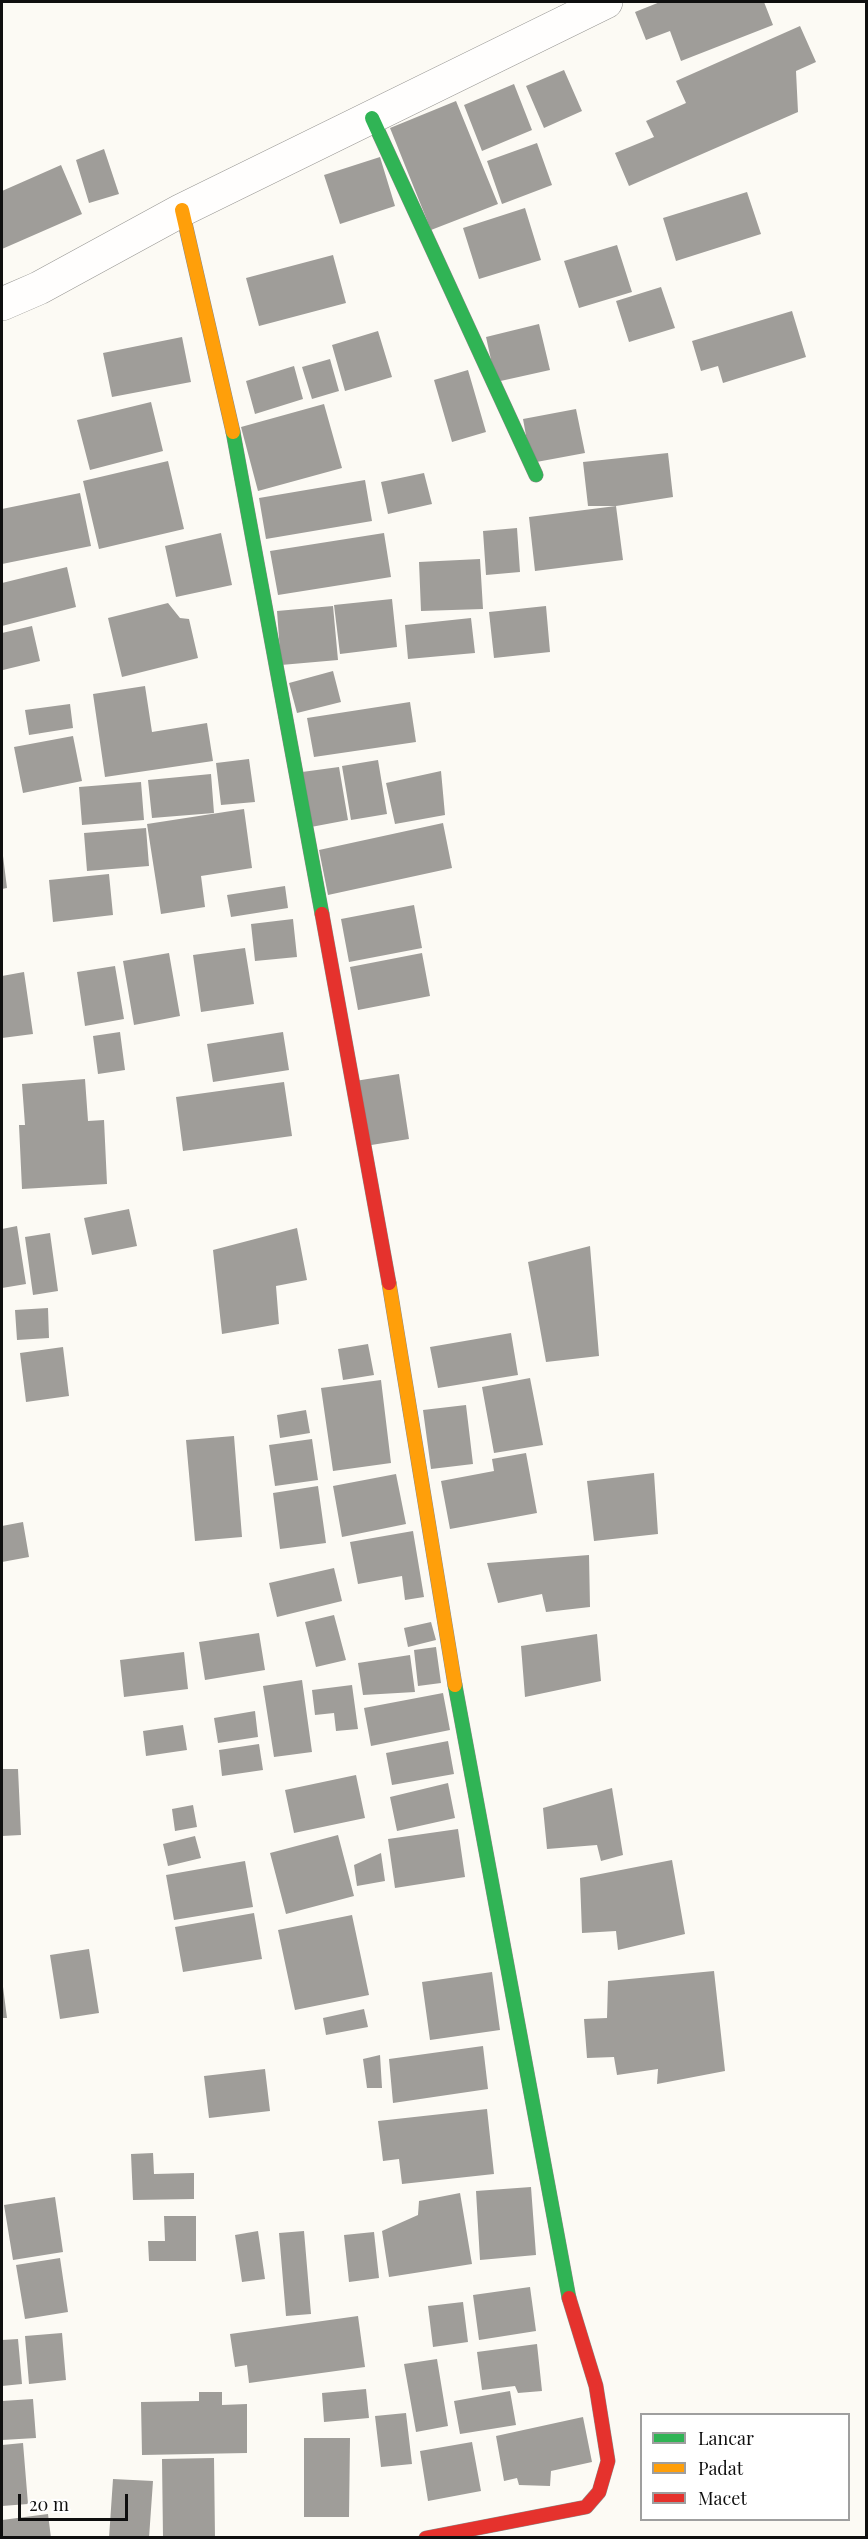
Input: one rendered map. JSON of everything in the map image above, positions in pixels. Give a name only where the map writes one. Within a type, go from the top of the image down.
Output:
[{"type":"street","points":[[2,304],[39,288],[183,210],[606,2]]},
{"type":"street","points":[[372,118],[536,475]]},
{"type":"street","points":[[183,210],[239,456],[383,1249],[450,1655],[511,1991],[566,2288],[596,2386],[608,2462],[599,2492],[586,2507],[426,2538]]},
{"type":"building","points":[[660,2],[764,2],[773,25],[681,61],[670,31],[646,40],[635,12]]},
{"type":"building","points":[[800,26],[816,62],[796,71],[798,112],[629,186],[615,153],[654,137],[646,121],[686,103],[676,81]]},
{"type":"building","points":[[564,70],[582,111],[544,128],[526,86]]},
{"type":"building","points":[[514,84],[532,130],[482,151],[464,105]]},
{"type":"building","points":[[456,101],[498,204],[431,230],[390,128]]},
{"type":"building","points":[[537,143],[552,185],[502,204],[487,161]]},
{"type":"building","points":[[104,149],[119,194],[89,203],[76,160]]},
{"type":"building","points":[[380,157],[395,206],[340,224],[324,175]]},
{"type":"building","points":[[61,165],[82,214],[2,249],[2,191]]},
{"type":"building","points":[[747,192],[761,234],[676,261],[663,218]]},
{"type":"building","points":[[525,208],[541,260],[479,279],[463,228]]},
{"type":"building","points":[[617,245],[632,292],[579,308],[564,261]]},
{"type":"building","points":[[333,255],[346,303],[259,326],[246,278]]},
{"type":"building","points":[[661,287],[675,328],[629,342],[616,301]]},
{"type":"building","points":[[792,311],[806,357],[723,383],[718,366],[701,371],[692,341]]},
{"type":"building","points":[[539,324],[550,370],[496,382],[486,337]]},
{"type":"building","points":[[378,331],[392,377],[345,391],[332,345]]},
{"type":"building","points":[[182,337],[191,382],[112,397],[103,353]]},
{"type":"building","points":[[330,359],[339,391],[312,399],[302,367]]},
{"type":"building","points":[[294,366],[303,399],[255,414],[246,381]]},
{"type":"building","points":[[468,370],[486,432],[452,442],[434,380]]},
{"type":"building","points":[[151,402],[163,451],[90,470],[77,420]]},
{"type":"building","points":[[324,404],[342,468],[258,491],[241,427]]},
{"type":"building","points":[[576,409],[585,453],[531,463],[523,419]]},
{"type":"building","points":[[668,453],[673,497],[616,506],[588,506],[583,462]]},
{"type":"building","points":[[168,461],[184,529],[99,549],[83,481]]},
{"type":"building","points":[[424,473],[432,504],[388,514],[381,482]]},
{"type":"building","points":[[365,480],[372,521],[266,539],[259,498]]},
{"type":"building","points":[[80,493],[91,546],[2,564],[2,509]]},
{"type":"building","points":[[616,506],[623,560],[535,571],[529,517]]},
{"type":"building","points":[[517,528],[520,572],[486,575],[483,531]]},
{"type":"building","points":[[221,533],[232,585],[176,597],[165,546]]},
{"type":"building","points":[[384,533],[391,577],[278,595],[270,551]]},
{"type":"building","points":[[480,559],[483,609],[421,611],[419,562]]},
{"type":"building","points":[[67,567],[76,607],[2,626],[2,583]]},
{"type":"building","points":[[392,599],[397,647],[340,654],[334,605]]},
{"type":"building","points":[[168,603],[180,618],[189,619],[198,658],[122,677],[108,618]]},
{"type":"building","points":[[333,606],[338,660],[281,665],[277,611]]},
{"type":"building","points":[[546,606],[550,652],[494,658],[489,612]]},
{"type":"building","points":[[471,618],[475,653],[408,659],[405,625]]},
{"type":"building","points":[[32,626],[40,661],[3,670],[2,633]]},
{"type":"building","points":[[333,671],[341,702],[297,713],[289,683]]},
{"type":"building","points":[[145,686],[152,732],[207,723],[213,761],[105,777],[93,694]]},
{"type":"building","points":[[410,702],[416,742],[314,757],[307,718]]},
{"type":"building","points":[[70,704],[73,728],[29,735],[25,710]]},
{"type":"building","points":[[73,736],[82,781],[23,793],[14,747]]},
{"type":"building","points":[[249,759],[255,802],[221,805],[216,763]]},
{"type":"building","points":[[378,760],[387,814],[351,820],[342,766]]},
{"type":"building","points":[[339,767],[348,820],[311,827],[302,772]]},
{"type":"building","points":[[441,771],[445,815],[395,824],[386,783]]},
{"type":"building","points":[[211,774],[214,813],[152,818],[148,780]]},
{"type":"building","points":[[141,782],[144,820],[82,825],[79,787]]},
{"type":"building","points":[[244,809],[252,868],[201,876],[205,907],[161,914],[147,824]]},
{"type":"building","points":[[443,823],[452,868],[328,895],[319,850]]},
{"type":"building","points":[[146,828],[149,866],[87,871],[84,833]]},
{"type":"building","points":[[2,857],[7,888],[2,889]]},
{"type":"building","points":[[109,874],[113,915],[53,922],[49,880]]},
{"type":"building","points":[[285,886],[288,908],[231,917],[227,895]]},
{"type":"building","points":[[414,905],[422,948],[349,962],[341,919]]},
{"type":"building","points":[[293,919],[297,957],[255,961],[251,924]]},
{"type":"building","points":[[245,948],[254,1004],[201,1012],[193,955]]},
{"type":"building","points":[[169,953],[180,1016],[134,1025],[123,961]]},
{"type":"building","points":[[422,953],[430,996],[358,1010],[350,967]]},
{"type":"building","points":[[115,966],[124,1019],[85,1026],[77,972]]},
{"type":"building","points":[[24,972],[33,1034],[2,1038],[2,976]]},
{"type":"building","points":[[120,1032],[125,1070],[98,1074],[93,1036]]},
{"type":"building","points":[[283,1032],[289,1070],[213,1082],[207,1044]]},
{"type":"building","points":[[399,1074],[409,1139],[365,1146],[355,1081]]},
{"type":"building","points":[[85,1079],[88,1121],[104,1120],[107,1184],[22,1189],[19,1125],[25,1125],[22,1084]]},
{"type":"building","points":[[284,1082],[292,1136],[183,1151],[176,1097]]},
{"type":"building","points":[[129,1209],[137,1246],[92,1255],[84,1218]]},
{"type":"building","points":[[17,1226],[26,1284],[2,1288],[2,1229]]},
{"type":"building","points":[[297,1228],[307,1280],[276,1286],[279,1324],[222,1334],[213,1250]]},
{"type":"building","points":[[50,1233],[58,1291],[33,1295],[25,1237]]},
{"type":"building","points":[[590,1246],[599,1356],[546,1362],[528,1262]]},
{"type":"building","points":[[48,1308],[49,1338],[17,1340],[15,1310]]},
{"type":"building","points":[[511,1333],[518,1375],[438,1388],[430,1347]]},
{"type":"building","points":[[368,1344],[374,1375],[343,1380],[338,1349]]},
{"type":"building","points":[[63,1347],[69,1396],[26,1402],[20,1353]]},
{"type":"building","points":[[530,1378],[543,1445],[494,1453],[482,1387]]},
{"type":"building","points":[[381,1380],[391,1463],[333,1471],[321,1388]]},
{"type":"building","points":[[466,1405],[473,1464],[431,1469],[423,1410]]},
{"type":"building","points":[[306,1410],[310,1433],[280,1438],[277,1415]]},
{"type":"building","points":[[234,1436],[242,1537],[195,1541],[186,1440]]},
{"type":"building","points":[[312,1439],[318,1480],[275,1486],[269,1445]]},
{"type":"building","points":[[526,1453],[537,1513],[450,1529],[441,1481],[494,1471],[492,1459]]},
{"type":"building","points":[[654,1473],[658,1534],[594,1541],[587,1481]]},
{"type":"building","points":[[396,1474],[406,1524],[342,1537],[333,1486]]},
{"type":"building","points":[[318,1486],[326,1543],[280,1549],[273,1493]]},
{"type":"building","points":[[23,1522],[29,1557],[2,1562],[2,1526]]},
{"type":"building","points":[[413,1531],[424,1597],[405,1600],[402,1576],[358,1584],[350,1542]]},
{"type":"building","points":[[589,1555],[590,1607],[546,1612],[542,1594],[498,1603],[487,1563]]},
{"type":"building","points":[[334,1568],[342,1601],[277,1617],[269,1583]]},
{"type":"building","points":[[334,1615],[346,1660],[316,1667],[305,1622]]},
{"type":"building","points":[[431,1622],[436,1640],[408,1647],[404,1628]]},
{"type":"building","points":[[259,1633],[265,1670],[205,1680],[199,1642]]},
{"type":"building","points":[[597,1634],[601,1681],[525,1697],[521,1646]]},
{"type":"building","points":[[436,1647],[441,1683],[418,1686],[414,1650]]},
{"type":"building","points":[[184,1652],[188,1689],[124,1697],[120,1660]]},
{"type":"building","points":[[410,1655],[415,1692],[363,1695],[358,1663]]},
{"type":"building","points":[[302,1680],[312,1752],[274,1757],[263,1686]]},
{"type":"building","points":[[352,1685],[358,1729],[336,1731],[334,1713],[315,1715],[312,1690]]},
{"type":"building","points":[[443,1693],[450,1730],[371,1746],[364,1708]]},
{"type":"building","points":[[255,1711],[258,1737],[218,1743],[214,1718]]},
{"type":"building","points":[[183,1725],[187,1750],[146,1756],[143,1731]]},
{"type":"building","points":[[448,1741],[454,1774],[392,1785],[386,1753]]},
{"type":"building","points":[[259,1744],[263,1770],[222,1776],[219,1750]]},
{"type":"building","points":[[2,1769],[18,1769],[21,1835],[2,1836]]},
{"type":"building","points":[[356,1775],[365,1818],[294,1833],[285,1790]]},
{"type":"building","points":[[448,1783],[455,1818],[397,1831],[390,1797]]},
{"type":"building","points":[[612,1788],[623,1855],[601,1861],[597,1845],[547,1849],[543,1808]]},
{"type":"building","points":[[193,1805],[197,1827],[175,1831],[172,1809]]},
{"type":"building","points":[[458,1829],[465,1877],[395,1888],[388,1839]]},
{"type":"building","points":[[338,1835],[354,1896],[286,1914],[270,1853]]},
{"type":"building","points":[[195,1836],[201,1858],[168,1866],[163,1844]]},
{"type":"building","points":[[381,1853],[385,1881],[357,1886],[354,1865]]},
{"type":"building","points":[[672,1860],[685,1934],[618,1950],[616,1931],[582,1933],[580,1878]]},
{"type":"building","points":[[245,1861],[253,1907],[174,1920],[166,1875]]},
{"type":"building","points":[[254,1913],[262,1959],[183,1972],[175,1927]]},
{"type":"building","points":[[352,1915],[369,1995],[295,2010],[278,1930]]},
{"type":"building","points":[[89,1949],[99,2013],[60,2019],[50,1955]]},
{"type":"building","points":[[714,1971],[725,2071],[657,2084],[658,2069],[617,2075],[614,2057],[587,2058],[584,2019],[607,2018],[608,1981]]},
{"type":"building","points":[[492,1972],[500,2030],[430,2040],[422,1982]]},
{"type":"building","points":[[2,1979],[7,2018],[2,2018]]},
{"type":"building","points":[[364,2009],[368,2027],[326,2035],[323,2018]]},
{"type":"building","points":[[483,2046],[488,2089],[393,2103],[389,2059]]},
{"type":"building","points":[[380,2055],[382,2088],[367,2088],[363,2059]]},
{"type":"building","points":[[265,2069],[270,2111],[209,2118],[204,2076]]},
{"type":"building","points":[[487,2109],[494,2174],[402,2184],[399,2159],[383,2161],[378,2121]]},
{"type":"building","points":[[153,2153],[154,2174],[194,2173],[194,2199],[133,2200],[131,2154]]},
{"type":"building","points":[[531,2187],[536,2255],[480,2260],[476,2191]]},
{"type":"building","points":[[460,2193],[472,2264],[389,2277],[382,2231],[418,2215],[419,2201]]},
{"type":"building","points":[[55,2197],[63,2252],[13,2260],[4,2205]]},
{"type":"building","points":[[164,2216],[196,2216],[196,2261],[149,2261],[148,2241],[165,2241]]},
{"type":"building","points":[[258,2231],[265,2279],[242,2282],[235,2235]]},
{"type":"building","points":[[304,2231],[311,2314],[286,2316],[279,2233]]},
{"type":"building","points":[[374,2232],[379,2278],[349,2282],[344,2235]]},
{"type":"building","points":[[60,2258],[68,2312],[25,2319],[16,2265]]},
{"type":"building","points":[[530,2287],[536,2331],[479,2340],[473,2295]]},
{"type":"building","points":[[463,2302],[468,2342],[433,2347],[428,2306]]},
{"type":"building","points":[[358,2316],[365,2367],[249,2383],[247,2365],[235,2367],[230,2334]]},
{"type":"building","points":[[62,2333],[66,2380],[29,2384],[25,2336]]},
{"type":"building","points":[[18,2339],[22,2384],[2,2386],[2,2340]]},
{"type":"building","points":[[537,2344],[542,2391],[518,2393],[515,2386],[482,2390],[477,2352]]},
{"type":"building","points":[[437,2359],[448,2426],[416,2432],[404,2364]]},
{"type":"building","points":[[366,2389],[369,2418],[324,2422],[322,2393]]},
{"type":"building","points":[[510,2391],[516,2425],[460,2434],[454,2401]]},
{"type":"building","points":[[199,2392],[222,2392],[222,2405],[247,2404],[247,2453],[142,2455],[141,2402],[199,2401]]},
{"type":"building","points":[[33,2399],[36,2438],[2,2440],[2,2401]]},
{"type":"building","points":[[406,2413],[412,2464],[381,2467],[375,2416]]},
{"type":"building","points":[[583,2417],[592,2462],[551,2471],[550,2486],[519,2485],[517,2478],[504,2481],[496,2436]]},
{"type":"building","points":[[304,2438],[350,2438],[349,2517],[304,2517]]},
{"type":"building","points":[[472,2442],[481,2491],[428,2501],[420,2451]]},
{"type":"building","points":[[23,2443],[28,2504],[2,2506],[2,2445]]},
{"type":"building","points":[[214,2458],[215,2538],[163,2538],[162,2459]]},
{"type":"building","points":[[113,2479],[153,2481],[149,2538],[109,2538]]},
{"type":"building","points":[[48,2514],[51,2538],[2,2538],[2,2520]]},
{"type":"traffic: fast","points":[[372,118],[536,475]]},
{"type":"traffic: fast","points":[[233,432],[322,914]]},
{"type":"traffic: fast","points":[[455,1685],[569,2298]]},
{"type":"traffic: slow","points":[[182,210],[233,432]]},
{"type":"traffic: slow","points":[[389,1283],[455,1685]]},
{"type":"traffic: jam","points":[[322,914],[389,1283]]},
{"type":"traffic: jam","points":[[426,2538],[586,2507],[599,2492],[608,2461],[596,2386],[569,2298]]}]
